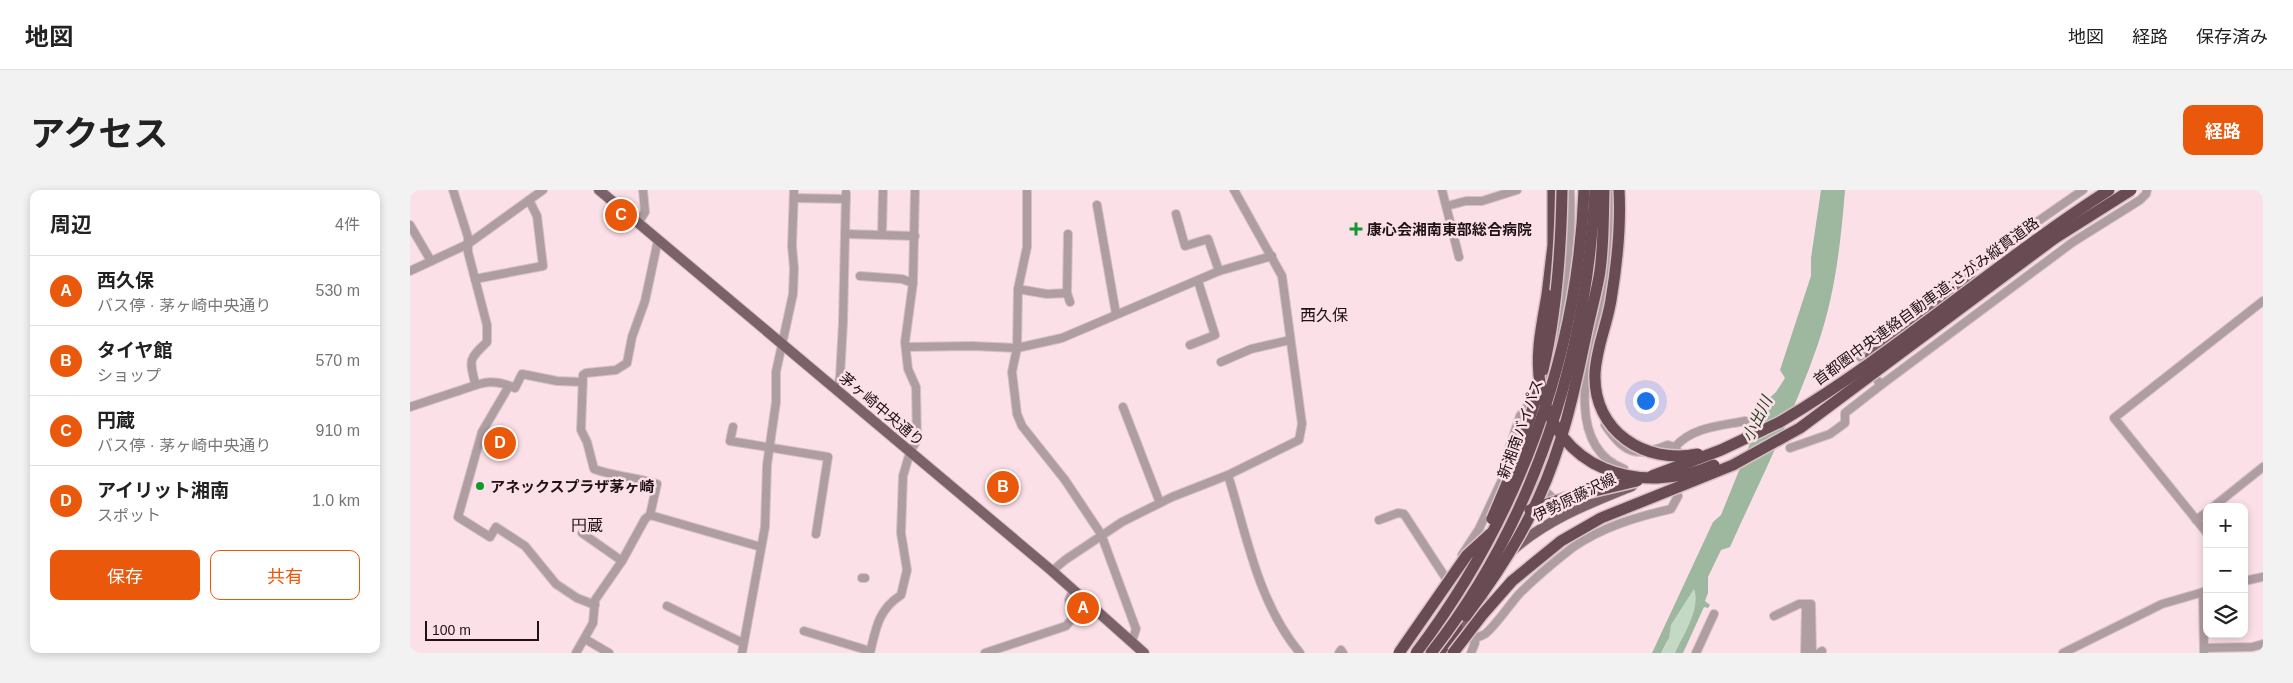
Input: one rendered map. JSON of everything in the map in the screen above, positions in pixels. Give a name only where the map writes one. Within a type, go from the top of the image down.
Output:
[{"type":"highway","points":[[1553,190],[1554,245],[1539,346],[1540,380],[1545,401],[1554,423],[1568,441],[1588,460],[1613,472],[1638,479],[1660,480],[1691,474],[1751,449],[1853,388]]},
{"type":"highway","points":[[1429,640],[1491,522],[1514,467],[1535,404],[1548,348],[1556,296],[1561,249],[1562,190]]},
{"type":"highway","name":"新湘南バイパス","points":[[1418,653],[1473,569],[1521,488],[1560,352],[1578,266],[1584,190]]},
{"type":"highway","name":"新湘南バイパス","points":[[1431,653],[1487,570],[1521,488],[1556,412],[1568,369],[1588,277],[1595,190]]},
{"type":"highway","points":[[1438,653],[1476,604],[1521,531],[1539,496],[1560,442],[1575,387],[1599,277],[1603,242],[1604,190]]},
{"type":"highway","points":[[1619,190],[1620,210],[1611,301],[1600,341],[1596,371],[1598,396],[1603,411],[1623,438],[1639,449],[1660,456],[1679,457],[1697,455],[1755,432]]},
{"type":"highway","name":"首都圏中央連絡自動車道;さがみ縦貫道路","points":[[1755,432],[1799,410],[1836,386],[2022,248],[2109,190]]},
{"type":"highway","name":"首都圏中央連絡自動車道;さがみ縦貫道路","points":[[1853,388],[2055,238],[2131,190]]},
{"type":"highway","points":[[1453,653],[1483,614],[1512,581],[1562,541],[1601,518],[1733,465],[1800,428],[1828,409],[1853,388]]},
{"type":"highway","points":[[1398,653],[1468,555],[1490,534],[1513,519],[1548,503],[1668,471],[1721,450],[1755,432]]},
{"type":"main road","name":"茅ヶ崎中央通り","points":[[599,190],[1052,571],[1132,640],[1144,653]]},
{"type":"main road","name":"伊勢原藤沢線","points":[[1418,653],[1462,598],[1491,568],[1526,539],[1551,522],[1593,502],[1698,459],[1755,432],[1844,375],[2028,239],[2102,190]]},
{"type":"main road","name":"伊勢原藤沢線","points":[[1442,653],[1508,580],[1540,551],[1578,526],[1617,508],[1696,478],[1734,460],[1796,425],[2056,233],[2124,190]]},
{"type":"street","points":[[453,190],[468,244],[488,337],[486,342],[471,358],[474,383]]},
{"type":"street","points":[[410,271],[468,244],[543,190]]},
{"type":"street","points":[[638,223],[644,212],[643,190]]},
{"type":"street","points":[[882,235],[883,190]]},
{"type":"street","points":[[804,631],[870,652],[879,620],[888,604],[901,595],[907,570],[901,533],[903,476],[910,452],[917,440],[918,411],[916,386],[908,369],[906,347],[913,283],[915,190]]},
{"type":"street","points":[[1027,190],[1027,247],[1018,289],[1017,348],[1012,372],[1017,414],[1022,426],[1065,480],[1100,534],[1136,628],[1132,640]]},
{"type":"street","points":[[1052,571],[1100,534],[1160,503],[1228,475],[1299,440],[1302,424],[1282,276],[1234,190]]},
{"type":"street","points":[[1442,190],[1459,257]]},
{"type":"street","points":[[1447,206],[1466,201],[1482,201],[1517,190]]},
{"type":"street","points":[[1551,522],[1556,514],[1556,506],[1552,495],[1529,478],[1528,472],[1551,406],[1545,387],[1559,320],[1570,231],[1570,190]]},
{"type":"street","points":[[1614,190],[1611,238],[1588,372],[1585,416],[1589,433],[1598,449],[1617,466],[1629,471],[1664,473]]},
{"type":"street","points":[[1860,357],[1858,354],[2011,240],[2083,190]]},
{"type":"street","points":[[1790,448],[1830,434],[1844,423],[1846,413],[1879,383],[2073,242],[2140,200],[2148,190]]},
{"type":"street","points":[[742,653],[765,526],[767,465],[776,402],[776,372],[795,280],[792,246],[794,194],[846,196],[840,377],[837,390]]},
{"type":"street","points":[[474,279],[543,266],[537,216],[529,200]]},
{"type":"street","points":[[1097,205],[1116,314]]},
{"type":"street","points":[[1176,214],[1185,246],[1208,239],[1219,271]]},
{"type":"street","points":[[410,225],[431,261]]},
{"type":"street","points":[[845,234],[915,236]]},
{"type":"street","points":[[1068,234],[1067,293],[1070,302]]},
{"type":"street","points":[[576,653],[593,623],[595,600],[622,561],[645,519],[650,515],[657,484],[638,478],[613,476],[594,469],[587,442],[581,430],[583,375],[586,373],[616,370],[627,363],[632,337],[645,301],[658,240]]},
{"type":"street","points":[[906,347],[972,346],[1017,348],[1062,338],[1219,271],[1272,256]]},
{"type":"street","points":[[860,276],[902,279],[913,283]]},
{"type":"street","points":[[1190,345],[1215,335],[1198,281]]},
{"type":"street","points":[[1018,289],[1047,294],[1067,293]]},
{"type":"street","points":[[2203,528],[2114,418],[2263,301]]},
{"type":"street","points":[[1559,320],[1595,328]]},
{"type":"street","points":[[1221,362],[1251,349],[1290,340]]},
{"type":"street","points":[[1588,372],[1596,407],[1605,424],[1619,443],[1634,452],[1652,452],[1668,444],[1676,450],[1688,435],[1704,428],[1732,427],[1745,421]]},
{"type":"street","points":[[410,407],[461,390],[474,383],[489,382],[515,388],[522,374],[557,381],[582,382]]},
{"type":"street","points":[[509,386],[482,432],[458,517],[490,537],[496,527],[515,538],[525,546],[556,584],[577,598],[595,605]]},
{"type":"street","points":[[1398,653],[1413,633],[1479,528],[1502,480],[1504,464],[1520,416],[1526,405],[1545,387]]},
{"type":"street","points":[[1123,407],[1160,503]]},
{"type":"street","points":[[733,427],[730,441],[828,457],[816,534]]},
{"type":"street","points":[[2218,503],[2263,467]]},
{"type":"street","points":[[1228,475],[1266,600],[1276,619],[1300,653]]},
{"type":"street","points":[[1453,640],[1474,638],[1484,634],[1521,592],[1552,564],[1601,531],[1638,517],[1671,508],[1677,501],[1678,496]]},
{"type":"street","points":[[1601,531],[1617,508]]},
{"type":"street","points":[[1379,520],[1398,513],[1404,514],[1446,580]]},
{"type":"street","points":[[650,515],[761,547]]},
{"type":"street","points":[[2196,520],[2203,515]]},
{"type":"street","points":[[582,533],[622,561]]},
{"type":"street","points":[[2248,579],[2263,577]]},
{"type":"street","points":[[985,653],[1066,626],[1072,616],[1069,600],[1073,590]]},
{"type":"street","points":[[2063,653],[2162,604],[2203,593]]},
{"type":"street","points":[[2205,593],[2204,651],[2252,647],[2263,644]]},
{"type":"street","points":[[1774,616],[1799,604],[1811,604],[1812,653]]},
{"type":"street","points":[[1805,653],[1807,604]]},
{"type":"street","points":[[667,606],[743,643]]},
{"type":"street","points":[[1696,653],[1714,614]]},
{"type":"street","points":[[1471,653],[1475,643],[1474,638]]},
{"type":"street","points":[[585,640],[608,653]]},
{"type":"street","points":[[1339,653],[1341,650],[1343,653]]},
{"type":"shaded area","points":[[1821,190],[1845,190],[1833,287],[1824,325],[1809,370],[1788,421],[1730,547],[1721,550],[1708,577],[1708,593],[1705,601],[1710,605],[1708,608],[1704,607],[1683,653],[1675,653],[1693,613],[1696,597],[1694,589],[1671,625],[1669,638],[1661,653],[1652,653],[1713,522],[1721,515],[1764,409],[1764,403],[1776,392],[1785,378],[1780,370],[1811,276],[1811,258]]},
{"type":"shaded area","points":[[1694,589],[1696,597],[1693,613],[1675,653],[1661,653],[1667,643],[1671,625]]},
{"type":"place","name":"円蔵","points":[[621,215]]},
{"type":"place","name":"康心会湘南東部総合病院","points":[[1356,229]]},
{"type":"place","name":"アイリット湘南","points":[[500,443]]},
{"type":"place","name":"アネックスプラザ茅ヶ崎","points":[[480,486]]},
{"type":"place","name":"タイヤ館","points":[[1003,487]]},
{"type":"place","name":"西久保","points":[[1083,608]]},
{"type":"district","name":"西久保","points":[[1324,315]]},
{"type":"district","name":"円蔵","points":[[587,525]]},
{"type":"water label","name":"小出川","points":[[1757,419]]}]
